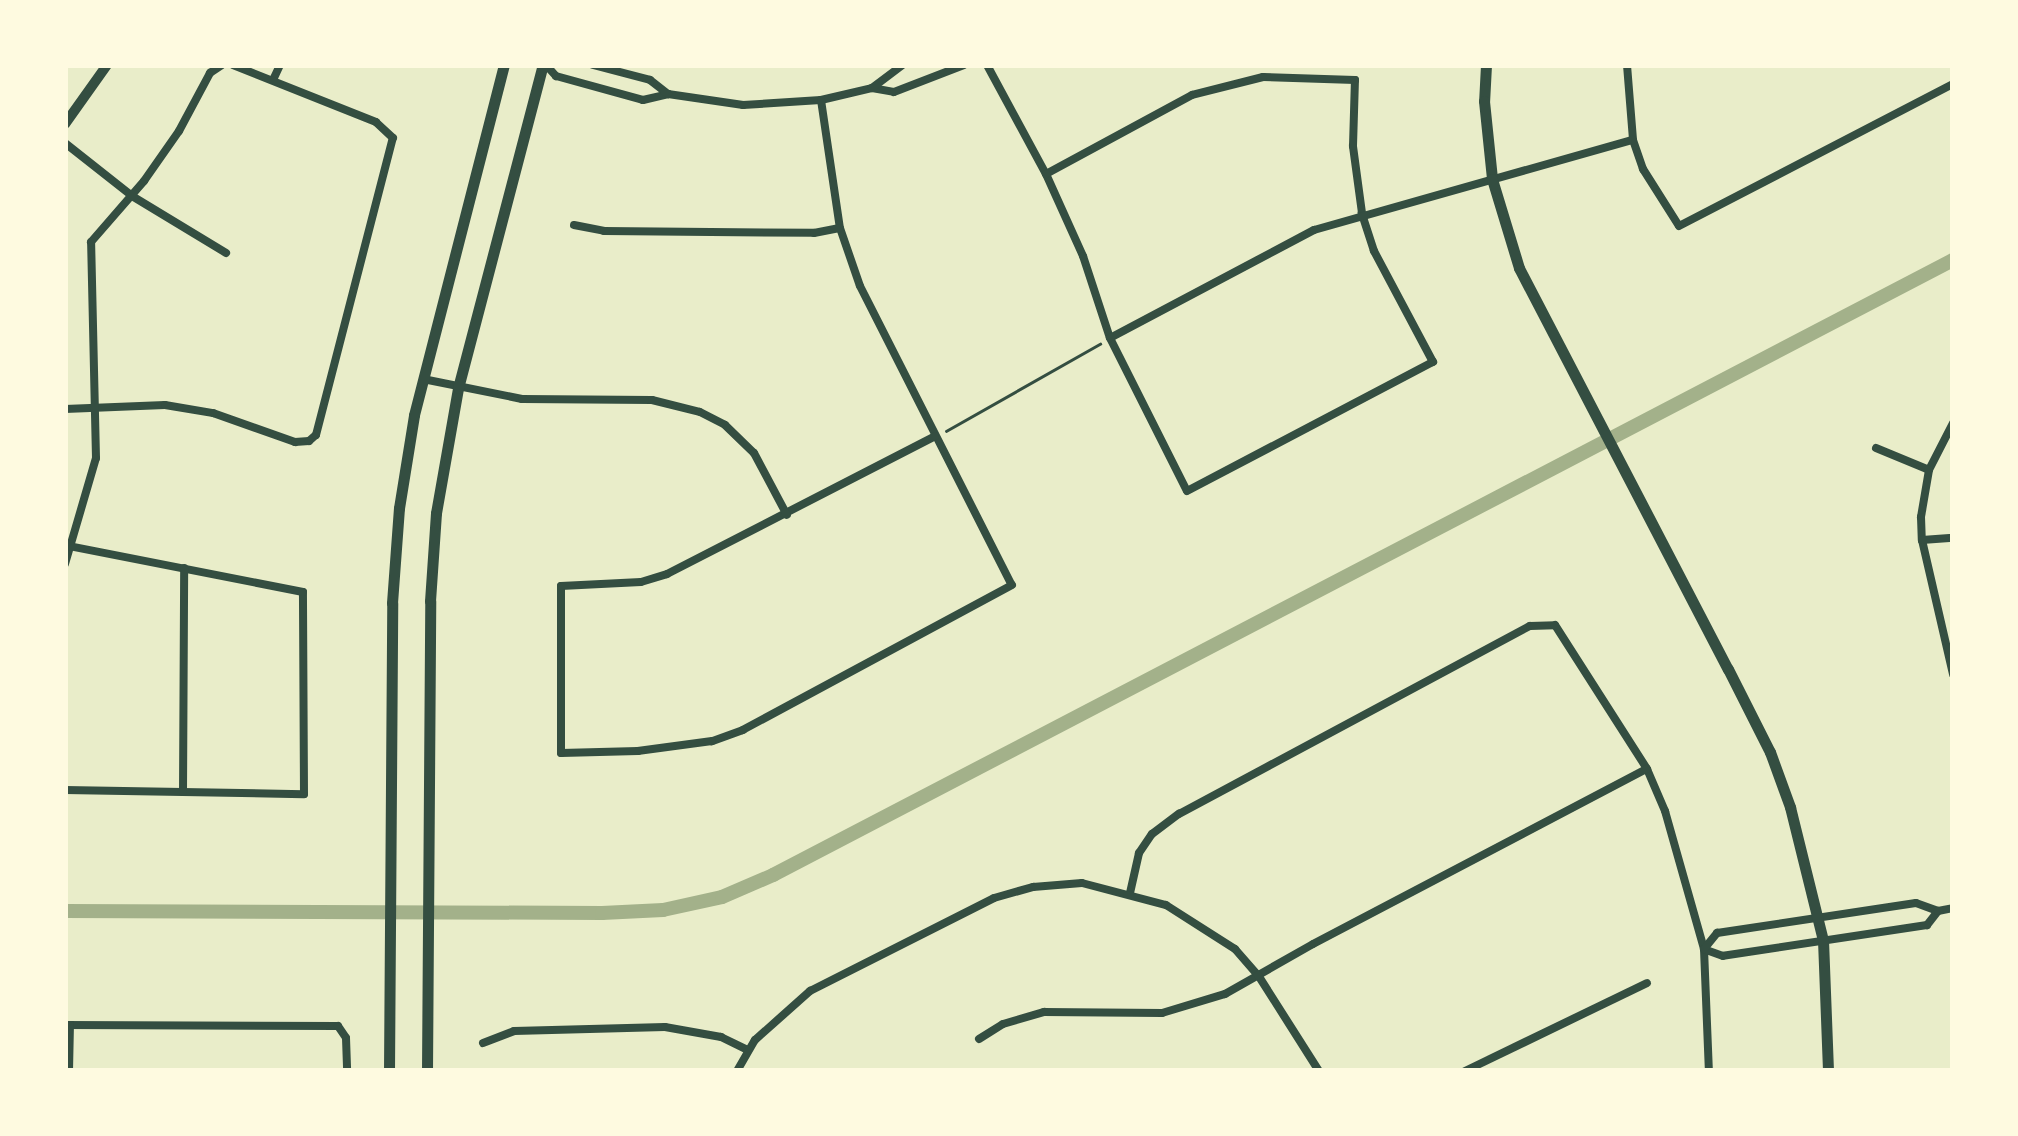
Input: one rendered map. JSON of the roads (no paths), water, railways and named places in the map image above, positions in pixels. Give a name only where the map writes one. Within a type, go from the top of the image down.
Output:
[{"type":"main road","points":[[389,1071],[395,558],[406,462],[423,379],[504,65]]},
{"type":"main road","points":[[427,1071],[432,552],[458,388],[544,65]]},
{"type":"main road","points":[[1486,65],[1484,101],[1492,179],[1519,268],[1770,752],[1790,807],[1823,940],[1828,1071]]},
{"type":"street","points":[[65,124],[106,65]]},
{"type":"street","points":[[65,408],[189,408],[305,442],[318,431],[393,146],[390,131],[234,65]]},
{"type":"street","points":[[273,80],[280,65]]},
{"type":"street","points":[[544,65],[556,76],[643,100],[668,94],[743,105],[822,100],[872,88],[908,88],[964,65]]},
{"type":"street","points":[[593,65],[650,80],[668,94]]},
{"type":"street","points":[[872,88],[902,65]]},
{"type":"street","points":[[987,65],[1046,174],[1084,256],[1110,338],[1188,491],[1433,362],[1374,250],[1362,213],[1353,146],[1355,80],[1263,77],[1192,95],[1046,174]]},
{"type":"street","points":[[1626,65],[1633,140],[1643,168],[1680,226],[1953,84]]},
{"type":"street","points":[[65,564],[96,458],[98,407],[90,246],[179,131],[218,67]]},
{"type":"street","points":[[822,100],[840,228],[860,286],[1012,585],[743,730],[672,748],[561,753],[561,586],[641,582],[667,574],[935,436]]},
{"type":"street","points":[[1110,338],[1269,252],[1362,213],[1633,140]]},
{"type":"street","points":[[65,143],[132,196],[226,253]]},
{"type":"street","points":[[574,225],[642,231],[814,233],[840,228]]},
{"type":"street","points":[[423,379],[522,399],[652,400],[700,412],[725,426],[754,453],[787,515]]},
{"type":"street","points":[[1953,423],[1923,494],[1922,540],[1953,674]]},
{"type":"street","points":[[1876,448],[1930,470]]},
{"type":"street","points":[[1922,540],[1953,538]]},
{"type":"street","points":[[65,790],[304,794],[303,592],[69,546]]},
{"type":"street","points":[[183,792],[184,568]]},
{"type":"street","points":[[1130,893],[1139,853],[1152,834],[1179,814],[1530,626],[1555,624],[1588,670],[1647,769],[1682,862],[1704,950],[1709,1071]]},
{"type":"street","points":[[978,1039],[1003,1024],[1044,1012],[1162,1013],[1193,1006],[1647,769]]},
{"type":"street","points":[[737,1071],[748,1050],[810,991],[994,898],[1033,887],[1082,883],[1130,893],[1189,916],[1236,950],[1258,975],[1319,1071]]},
{"type":"street","points":[[1704,950],[1717,934],[1916,903],[1938,911],[1953,908]]},
{"type":"street","points":[[1704,950],[1723,956],[1927,924],[1938,911]]},
{"type":"street","points":[[1465,1071],[1647,983]]},
{"type":"street","points":[[69,1071],[68,1025],[338,1026],[346,1038],[346,1071]]},
{"type":"street","points":[[483,1043],[514,1030],[665,1028],[721,1037],[748,1050]]},
{"type":"waterway","points":[[65,911],[602,913],[663,910],[722,897],[773,875],[1953,260]]}]
